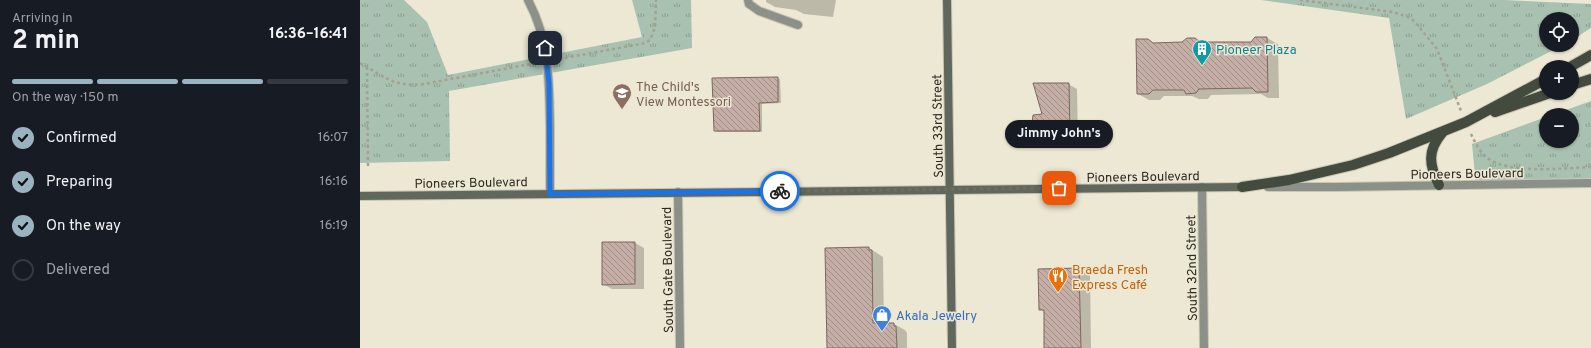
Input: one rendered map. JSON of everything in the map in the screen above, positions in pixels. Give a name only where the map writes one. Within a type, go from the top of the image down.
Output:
[{"type":"main road","name":"South 33rd Street","points":[[947,0],[952,348]]},
{"type":"main road","points":[[1579,62],[1591,55]]},
{"type":"main road","points":[[1579,83],[1591,79]]},
{"type":"main road","points":[[1242,186],[1289,180],[1352,165],[1442,133],[1466,122],[1539,83]]},
{"type":"main road","points":[[1466,122],[1539,97]]},
{"type":"main road","points":[[1439,185],[1433,172],[1431,162],[1435,142],[1442,133]]},
{"type":"main road","name":"Pioneers Boulevard","points":[[360,196],[1242,186]]},
{"type":"street","points":[[528,0],[540,29],[548,61],[550,194]]},
{"type":"street","points":[[748,0],[749,4],[759,11],[798,25]]},
{"type":"street","name":"Pioneers Boulevard","points":[[1242,186],[1338,187],[1591,184]]},
{"type":"street","name":"South 32nd Street","points":[[1202,187],[1204,348]]},
{"type":"street","name":"South Gate Boulevard","points":[[678,192],[680,348]]},
{"type":"path","points":[[360,63],[395,83],[409,85],[424,84],[646,43],[654,34],[656,0]]},
{"type":"path","points":[[1300,0],[1393,12],[1408,17],[1412,20],[1437,49],[1466,122],[1478,147],[1486,156],[1496,163],[1509,167],[1525,168],[1591,167]]},
{"type":"path","points":[[367,66],[368,167]]},
{"type":"green space","points":[[360,0],[404,0],[427,22],[448,75],[642,37],[632,0],[691,0],[692,48],[449,91],[450,161],[360,163]]},
{"type":"green space","points":[[1261,0],[1504,0],[1591,4],[1591,28],[1579,36],[1579,12],[1539,12],[1539,52],[1549,52],[1487,84],[1406,119],[1389,18]]},
{"type":"green space","points":[[1591,101],[1591,183],[1476,185],[1472,144],[1539,120],[1539,148],[1579,148],[1579,108],[1572,108]]},
{"type":"building","name":"Pioneer Plaza","points":[[1255,37],[1267,37],[1268,92],[1256,92],[1252,88],[1199,89],[1196,93],[1186,94],[1184,90],[1153,90],[1149,94],[1137,94],[1136,39],[1148,39],[1153,43],[1182,42],[1187,38],[1195,38],[1200,42],[1251,42]]},
{"type":"building","points":[[778,77],[778,102],[759,103],[760,131],[714,131],[712,78]]},
{"type":"building","points":[[1033,83],[1069,83],[1070,138],[1030,139],[1033,115],[1042,114]]},
{"type":"building","points":[[602,242],[635,242],[635,284],[602,285]]},
{"type":"building","points":[[869,247],[869,250],[872,250],[873,323],[894,323],[894,326],[896,326],[897,348],[827,348],[825,248]]},
{"type":"building","points":[[1079,268],[1081,348],[1044,348],[1044,310],[1039,310],[1038,269]]},
{"type":"way so far","points":[[780,191],[1059,188]]},
{"type":"place","name":"Pioneer Plaza","points":[[1202,66]]},
{"type":"place","name":"The Child's View Montessori","points":[[622,110]]},
{"type":"place","name":"Jimmy John's","points":[[1059,188]]},
{"type":"place","name":"Braeda Fresh Express Café","points":[[1058,293]]},
{"type":"place","name":"Akala Jewelry","points":[[882,332]]},
{"type":"route","points":[[545,48],[549,73],[550,194],[780,191]]}]
